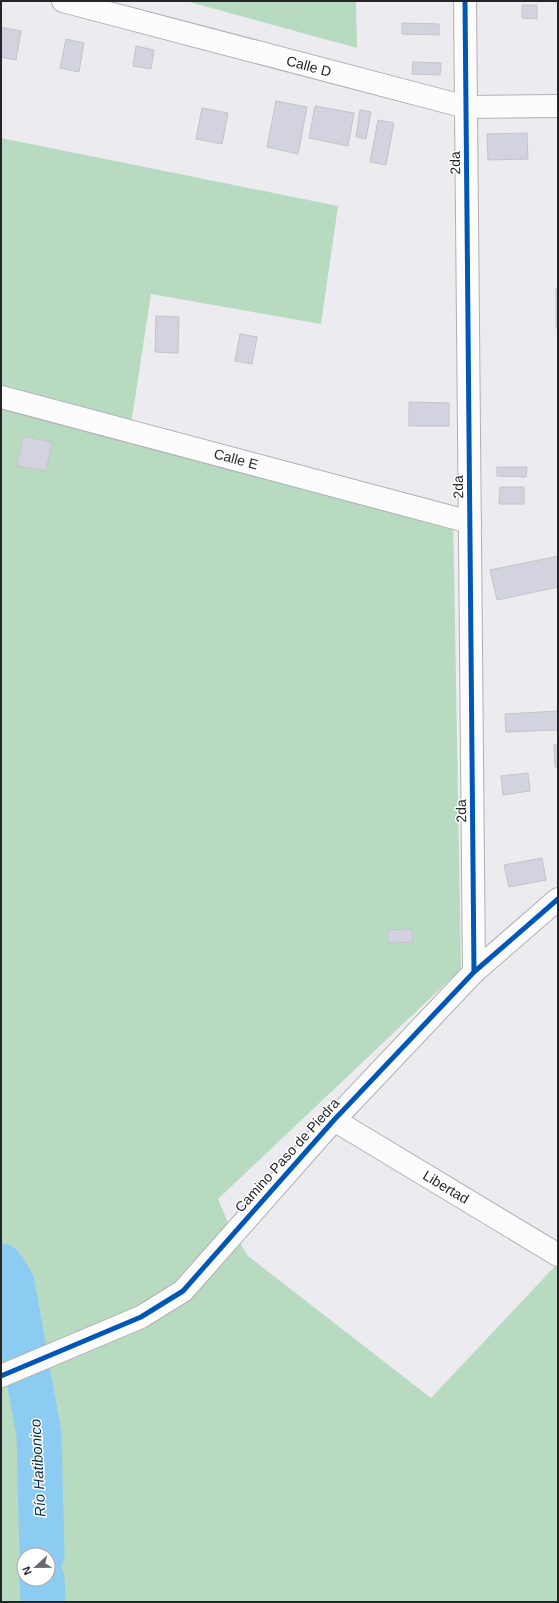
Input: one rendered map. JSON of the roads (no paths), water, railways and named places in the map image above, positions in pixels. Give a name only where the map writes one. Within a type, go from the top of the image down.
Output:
[{"type":"street","name":"Calle D","points":[[63,1],[466,107],[558,106]]},
{"type":"street","name":"2da","points":[[465,1],[474,972]]},
{"type":"street","name":"Calle E","points":[[1,396],[470,522]]},
{"type":"street","name":"Camino Paso de Piedra","points":[[1,1376],[141,1317],[183,1291],[334,1120],[474,972],[558,899]]},
{"type":"street","name":"Libertad","points":[[334,1120],[558,1255]]},
{"type":"waterway","name":"Río Hatibonico","points":[[1,1266],[12,1283],[39,1434],[42,1547]]},
{"type":"waterway","name":"Río Hatibonico","points":[[42,1587],[43,1602]]}]
